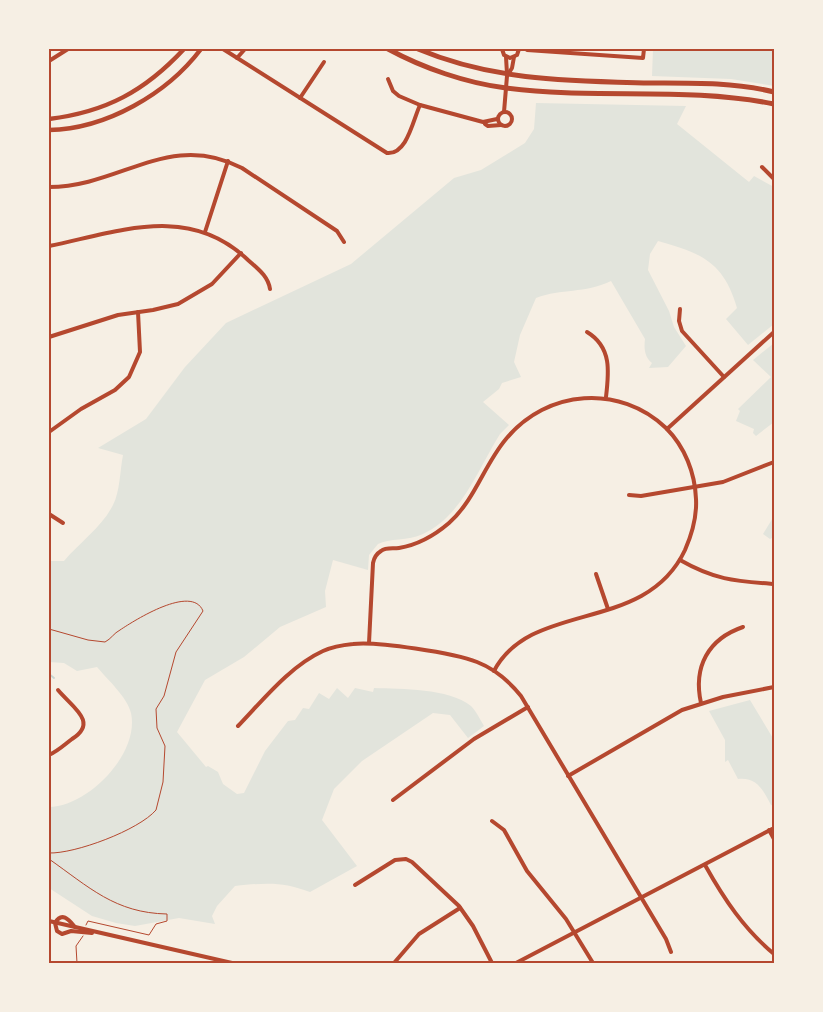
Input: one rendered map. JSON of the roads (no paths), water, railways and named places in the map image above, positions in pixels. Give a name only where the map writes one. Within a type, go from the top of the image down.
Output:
[{"type":"main road","points":[[388,49],[448,74],[505,88],[733,97],[774,104]]},
{"type":"main road","points":[[418,49],[453,62],[507,76],[620,82],[710,83],[736,85],[774,92]]},
{"type":"street","points":[[49,61],[68,49]]},
{"type":"street","points":[[49,119],[86,112],[124,98],[162,71],[184,49]]},
{"type":"street","points":[[49,130],[88,124],[122,111],[151,95],[174,77],[201,49]]},
{"type":"street","points":[[223,49],[383,151],[392,153],[404,147],[420,105]]},
{"type":"street","points":[[237,58],[245,49]]},
{"type":"street","points":[[502,49],[506,57],[505,67],[507,76],[504,112]]},
{"type":"street","points":[[507,76],[519,49]]},
{"type":"street","points":[[527,50],[644,58],[644,49]]},
{"type":"street","points":[[506,57],[514,57]]},
{"type":"street","points":[[300,98],[324,62]]},
{"type":"street","points":[[388,79],[393,91],[399,96],[420,105],[483,122],[488,126],[506,126],[512,122],[511,115],[504,112]]},
{"type":"street","points":[[497,119],[500,113],[504,112]]},
{"type":"street","points":[[483,122],[497,119]]},
{"type":"street","points":[[497,119],[501,125]]},
{"type":"street","points":[[49,187],[78,184],[178,154],[203,154],[228,161],[337,231],[344,242]]},
{"type":"street","points":[[205,232],[228,161]]},
{"type":"street","points":[[762,167],[774,179]]},
{"type":"street","points":[[49,246],[151,226],[178,226],[205,232],[241,253],[268,279],[270,289]]},
{"type":"street","points":[[49,337],[118,315],[167,307],[190,298],[212,284],[241,253]]},
{"type":"street","points":[[680,309],[679,321],[682,330],[724,377]]},
{"type":"street","points":[[49,432],[81,409],[115,390],[129,377],[140,352],[138,312]]},
{"type":"street","points":[[586,332],[602,344],[606,354],[609,374],[606,397]]},
{"type":"street","points":[[667,429],[774,332]]},
{"type":"street","points":[[369,643],[373,563],[377,554],[384,549],[400,548],[420,542],[449,523],[466,504],[505,439],[531,416],[567,400],[586,396],[606,397],[639,408],[667,429],[686,456],[695,487],[694,524],[680,560],[661,583],[651,591],[632,602],[534,634],[511,650],[494,670]]},
{"type":"street","points":[[629,495],[641,496],[723,482],[774,462]]},
{"type":"street","points":[[49,514],[63,523]]},
{"type":"street","points":[[680,560],[700,572],[720,579],[774,584]]},
{"type":"street","points":[[596,574],[608,609]]},
{"type":"street","points":[[701,703],[698,678],[705,656],[720,638],[743,627]]},
{"type":"street","points":[[238,726],[309,658],[338,646],[369,643],[459,656],[494,670],[512,686],[528,707],[642,898],[671,952]]},
{"type":"street","points":[[568,776],[664,719],[701,703],[774,687]]},
{"type":"street","points":[[49,755],[80,734],[84,725],[79,712],[58,690]]},
{"type":"street","points":[[393,800],[474,739],[528,707]]},
{"type":"street","points":[[492,821],[504,830],[527,871],[566,919],[593,963]]},
{"type":"street","points":[[516,963],[774,828]]},
{"type":"street","points":[[770,830],[774,839]]},
{"type":"street","points":[[355,886],[386,868],[395,860],[406,858],[439,884],[460,908],[473,926],[492,963]]},
{"type":"street","points":[[705,865],[722,896],[741,921],[774,954]]},
{"type":"street","points":[[394,963],[419,934],[460,908]]},
{"type":"street","points":[[55,923],[61,917],[67,918],[76,928]]},
{"type":"street","points":[[49,921],[84,932]]},
{"type":"street","points":[[55,923],[56,929]]},
{"type":"street","points":[[49,927],[56,929],[62,934],[71,931],[97,933],[232,963]]},
{"type":"waterway","points":[[49,674],[54,678]]}]
